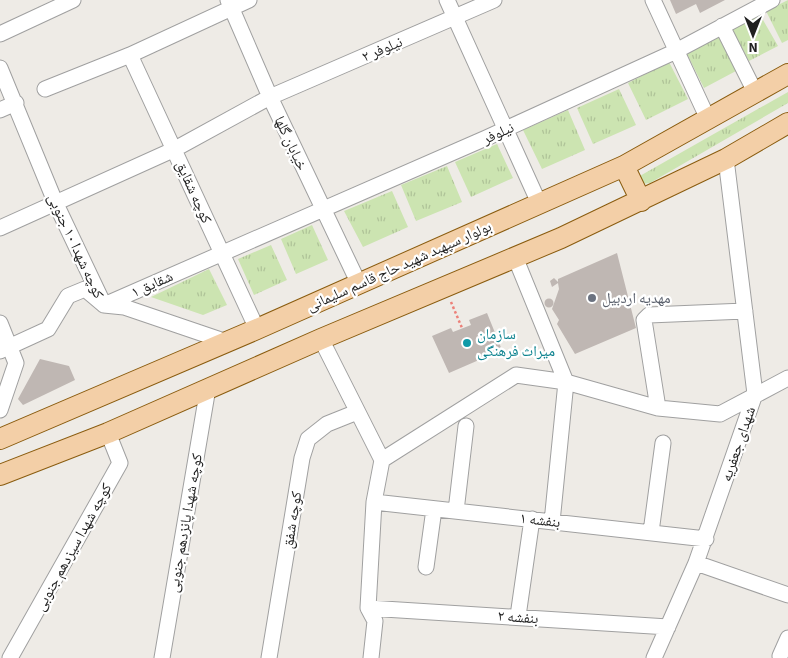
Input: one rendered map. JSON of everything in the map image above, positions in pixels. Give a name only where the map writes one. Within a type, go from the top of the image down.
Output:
[{"type":"main road","name":"بولوار سپهبد شهید حاج قاسم سلیمانی","points":[[0,439],[257,329],[624,166],[788,74]]},
{"type":"main road","points":[[0,475],[108,433],[641,201],[726,159],[788,123]]},
{"type":"main road","points":[[624,166],[641,201]]},
{"type":"street","points":[[0,34],[73,0]]},
{"type":"street","points":[[45,89],[130,55],[230,4],[249,0]]},
{"type":"street","points":[[447,0],[539,203]]},
{"type":"street","name":"نیلوفر ۲","points":[[0,228],[175,149],[270,97],[494,0]]},
{"type":"street","points":[[653,0],[674,52],[708,119]]},
{"type":"street","name":"نیلوفر","points":[[323,210],[674,52],[772,0]]},
{"type":"street","name":"خیابان گلها","points":[[230,4],[270,97],[359,284]]},
{"type":"street","points":[[722,26],[755,92]]},
{"type":"street","name":"کوچه شقایق","points":[[130,55],[257,329]]},
{"type":"street","name":"کوچه شهدا ۱۰ جنوبی","points":[[0,68],[56,204],[104,305],[124,307],[227,342]]},
{"type":"street","points":[[0,110],[16,103]]},
{"type":"street","name":"شهدای جعفریه","points":[[654,658],[706,539],[755,394],[726,159]]},
{"type":"street","name":"شقایق ۱","points":[[104,305],[323,210]]},
{"type":"street","points":[[515,256],[566,382],[552,522]]},
{"type":"street","points":[[5,349],[48,329],[68,296],[85,289],[104,305]]},
{"type":"street","points":[[658,408],[644,320],[649,315],[745,311]]},
{"type":"street","points":[[0,323],[5,349],[16,363],[0,410]]},
{"type":"street","points":[[321,339],[382,460],[374,502],[368,608],[375,621],[371,658]]},
{"type":"street","points":[[382,460],[516,375],[566,382],[658,408],[720,414],[788,378]]},
{"type":"street","name":"کوچه شهدا پانزدهم جنوبی","points":[[162,658],[208,388]]},
{"type":"street","name":"کوچه شفق","points":[[269,658],[302,458],[308,439],[327,424],[357,412]]},
{"type":"street","points":[[456,511],[466,426]]},
{"type":"street","name":"کوچه شهدا سیزدهم جنوبی","points":[[10,658],[120,463],[108,433]]},
{"type":"street","points":[[651,532],[663,443]]},
{"type":"street","name":"بنفشه ۱","points":[[374,502],[706,539]]},
{"type":"street","points":[[426,567],[434,508]]},
{"type":"street","points":[[518,616],[532,519]]},
{"type":"street","points":[[696,563],[788,595]]},
{"type":"street","name":"بنفشه ۲","points":[[368,608],[668,627]]},
{"type":"street","points":[[780,656],[788,638]]},
{"type":"path","points":[[444,286],[462,328]]},
{"type":"green space","points":[[788,0],[788,40],[782,43],[766,11]]},
{"type":"green space","points":[[759,13],[778,46],[749,61],[731,29]]},
{"type":"green space","points":[[718,36],[736,71],[704,88],[686,52]]},
{"type":"green space","points":[[669,62],[688,99],[646,120],[628,83]]},
{"type":"green space","points":[[619,89],[636,125],[593,144],[577,108]]},
{"type":"green space","points":[[788,92],[788,103],[650,183],[642,184],[638,177]]},
{"type":"green space","points":[[568,110],[585,150],[542,169],[523,130]]},
{"type":"green space","points":[[497,144],[513,178],[471,197],[455,162]]},
{"type":"green space","points":[[447,166],[462,202],[416,221],[401,185]]},
{"type":"green space","points":[[392,191],[408,227],[363,247],[344,211]]},
{"type":"green space","points":[[312,225],[328,260],[296,274],[281,239]]},
{"type":"green space","points":[[271,245],[287,280],[254,295],[238,259]]},
{"type":"green space","points":[[209,269],[227,305],[203,315],[151,297]]},
{"type":"building","points":[[670,0],[725,0],[700,13],[696,4],[676,14]]},
{"type":"building","name":"مهدیه اردبیل","points":[[617,253],[636,328],[575,354],[557,324],[559,320],[552,309],[559,289],[558,283],[552,287],[550,281],[554,278],[558,282],[558,279]]},
{"type":"building","points":[[549,299],[553,303],[549,307],[545,303]]},
{"type":"building","name":"سازمان میراث فرهنگی","points":[[487,313],[502,350],[449,373],[432,336],[451,328],[453,332],[471,325],[469,320]]},
{"type":"building","points":[[40,359],[69,366],[75,380],[23,405],[18,399]]},
{"type":"place","name":"مهدیه اردبیل","points":[[592,298]]},
{"type":"place","name":"سازمان میراث فرهنگی","points":[[467,343]]}]
